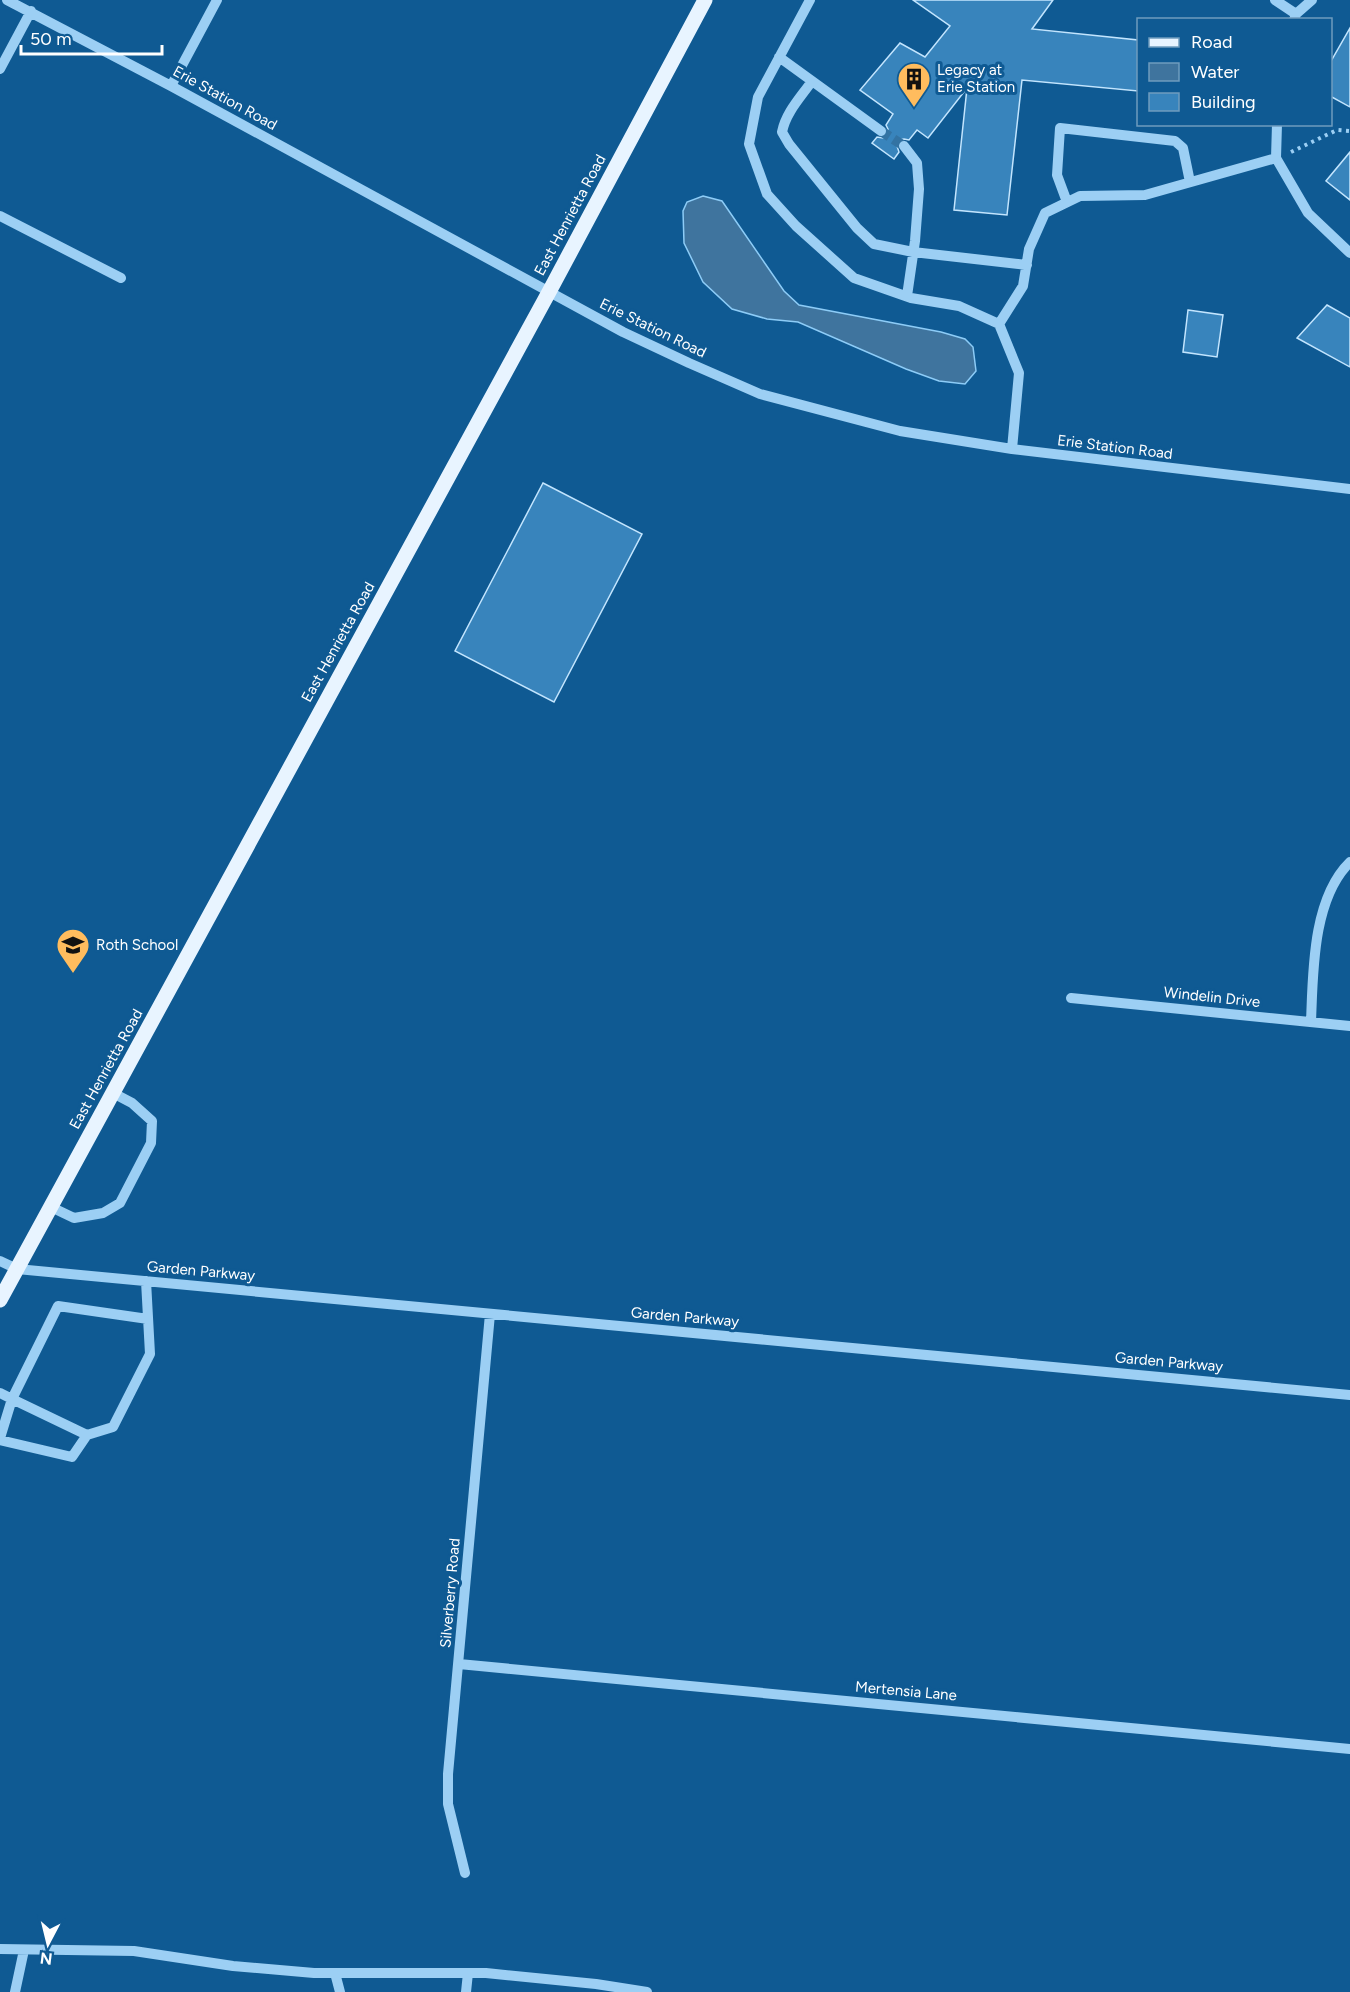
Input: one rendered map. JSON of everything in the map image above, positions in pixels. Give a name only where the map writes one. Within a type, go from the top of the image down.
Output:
[{"type":"main road","name":"East Henrietta Road","points":[[0,1300],[549,292],[705,0]]},
{"type":"street","name":"Erie Station Road","points":[[7,0],[171,86],[642,341],[760,394],[900,431],[1012,449],[1350,489]]},
{"type":"street","points":[[171,86],[217,0]]},
{"type":"street","points":[[810,0],[758,97],[749,144],[767,194],[796,226],[854,278],[907,296],[958,306],[999,324],[1019,373],[1012,449]]},
{"type":"street","points":[[1275,0],[1295,17],[1312,0]]},
{"type":"street","points":[[0,69],[31,11]]},
{"type":"street","points":[[779,57],[881,131]]},
{"type":"street","points":[[812,81],[784,122],[782,132],[789,144],[857,228],[874,244],[913,252],[1026,265]]},
{"type":"street","points":[[1277,126],[1276,158],[1308,213],[1350,253]]},
{"type":"street","points":[[1067,202],[1057,175],[1060,128],[1175,141],[1184,148],[1190,182]]},
{"type":"street","points":[[904,146],[917,163],[919,189],[907,296]]},
{"type":"street","points":[[999,324],[1023,286],[1029,249],[1045,213],[1080,196],[1145,195],[1276,158]]},
{"type":"street","points":[[0,216],[121,278]]},
{"type":"street","points":[[1311,1022],[1314,960],[1322,913],[1333,887],[1350,862]]},
{"type":"street","name":"Windelin Drive","points":[[1071,998],[1350,1026]]},
{"type":"street","points":[[51,1208],[74,1218],[103,1214],[120,1203],[151,1143],[152,1121],[132,1103],[113,1093]]},
{"type":"street","name":"Garden Parkway","points":[[0,1261],[17,1269],[1350,1395]]},
{"type":"street","points":[[146,1281],[150,1354],[113,1427],[87,1436],[72,1457],[0,1439],[12,1399],[58,1306],[148,1319]]},
{"type":"street","name":"Silverberry Road","points":[[465,1873],[448,1804],[448,1774],[490,1314]]},
{"type":"street","points":[[0,1393],[87,1436]]},
{"type":"street","name":"Mertensia Lane","points":[[459,1664],[1350,1749]]},
{"type":"street","points":[[0,1949],[134,1951],[233,1966],[335,1973],[486,1973],[647,1992]]},
{"type":"street","points":[[15,1992],[24,1950]]},
{"type":"street","points":[[335,1973],[340,1992]]},
{"type":"street","points":[[466,1992],[468,1973]]},
{"type":"path","points":[[1276,158],[1337,130],[1350,131]]},
{"type":"water","points":[[703,196],[722,201],[784,291],[799,305],[941,332],[965,339],[973,347],[976,371],[965,384],[939,381],[798,322],[767,319],[732,309],[703,282],[684,243],[683,211],[687,202]]},
{"type":"building","name":"Legacy at Erie Station","points":[[913,0],[1053,0],[1032,29],[1137,40],[1137,91],[1022,80],[1007,215],[954,210],[967,88],[928,138],[917,130],[909,140],[899,140],[897,146],[899,152],[894,159],[872,143],[877,137],[883,138],[887,135],[886,125],[893,114],[860,90],[900,43],[925,57],[950,26]]},
{"type":"building","points":[[1350,28],[1350,107],[1332,97],[1332,60]]},
{"type":"building","points":[[1350,152],[1350,200],[1326,181]]},
{"type":"building","points":[[1327,305],[1350,318],[1350,367],[1297,338]]},
{"type":"building","points":[[1188,310],[1223,315],[1217,357],[1183,352]]},
{"type":"building","points":[[543,483],[642,534],[554,702],[455,651]]},
{"type":"tunnel","points":[[881,131],[904,146]]},
{"type":"place","name":"Legacy at Erie Station","points":[[914,108]]},
{"type":"place","name":"Roth School","points":[[73,974]]}]
